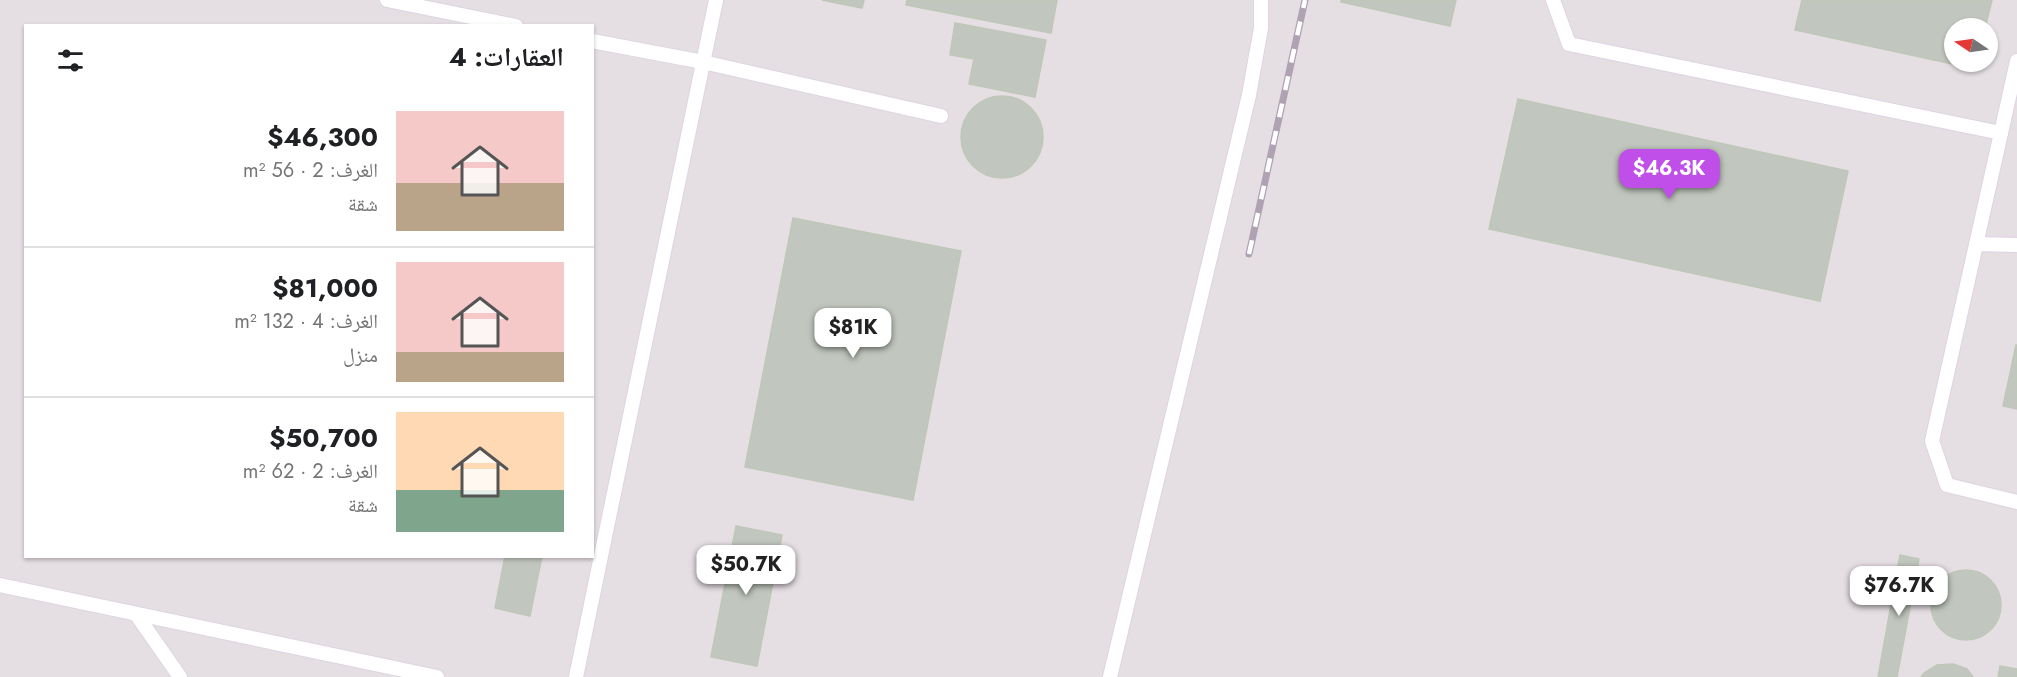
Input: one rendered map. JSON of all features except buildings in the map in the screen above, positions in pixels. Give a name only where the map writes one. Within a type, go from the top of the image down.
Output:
[{"type":"lane","points":[[387,0],[506,24]]},
{"type":"lane","points":[[576,677],[716,0]]},
{"type":"lane","points":[[1110,677],[1249,95],[1261,28],[1261,0]]},
{"type":"lane","points":[[1553,0],[1569,44],[2001,133]]},
{"type":"lane","points":[[594,41],[703,62],[941,116]]},
{"type":"lane","points":[[2017,61],[1932,441],[1947,485],[2017,502]]},
{"type":"lane","points":[[1976,244],[2017,244]]},
{"type":"lane","points":[[0,585],[437,677]]},
{"type":"lane","points":[[136,614],[180,677]]},
{"type":"shaded area","points":[[0,0],[2017,0],[2017,677],[0,677]]},
{"type":"railway","points":[[1249,254],[1305,0]]}]
